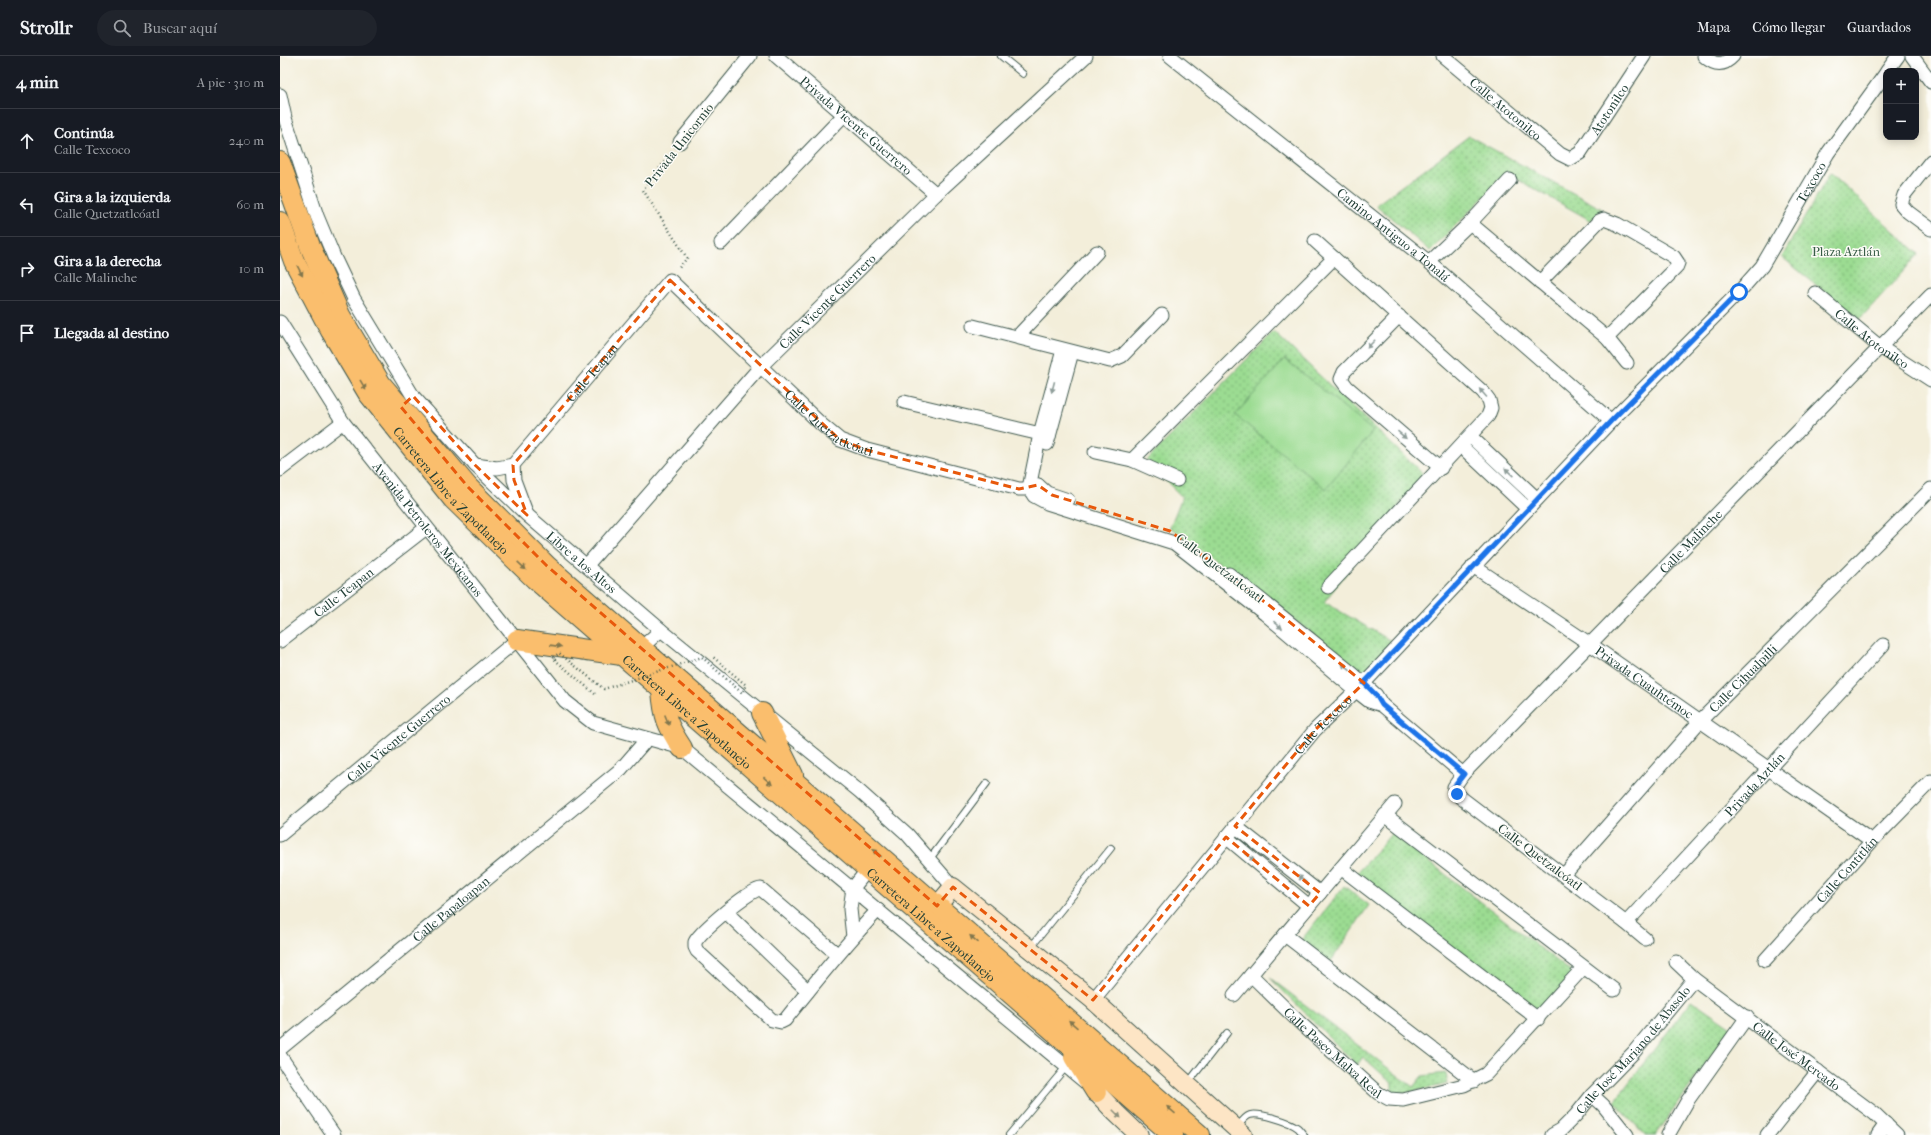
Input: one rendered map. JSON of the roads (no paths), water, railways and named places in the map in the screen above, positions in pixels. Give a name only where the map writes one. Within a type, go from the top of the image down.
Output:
[{"type":"main road","name":"Carretera Libre a Zapotlanejo","points":[[280,162],[310,246],[340,315],[381,384],[407,401],[468,488],[547,566],[1200,1135]]},
{"type":"main road","name":"Carretera Libre a Zapotlanejo","points":[[280,222],[294,261],[331,331],[368,393],[453,499],[535,579],[869,868],[1173,1135]]},
{"type":"main road","points":[[517,640],[622,655]]},
{"type":"main road","points":[[662,690],[664,713],[671,731],[682,748]]},
{"type":"main road","points":[[762,713],[797,784]]},
{"type":"main road","points":[[1062,1038],[1096,1092]]},
{"type":"street","name":"Privada Unicornio","points":[[680,142],[750,56]]},
{"type":"street","name":"Privada Vicente Guerrero","points":[[776,56],[936,194]]},
{"type":"street","name":"Calle Vicente Guerrero","points":[[587,565],[761,366],[936,194],[1086,56]]},
{"type":"street","name":"Camino Antiguo a Tonalá","points":[[1170,56],[1429,262],[1611,421]]},
{"type":"street","name":"Calle Atotonilco","points":[[1443,56],[1560,154],[1570,158]]},
{"type":"street","name":"Atotonilco","points":[[1570,158],[1580,153],[1644,56]]},
{"type":"street","points":[[1704,56],[1714,64],[1719,65],[1728,61],[1733,56]]},
{"type":"street","name":"Texcoco","points":[[1890,68],[1898,56]]},
{"type":"street","points":[[1912,56],[1931,82]]},
{"type":"street","name":"Texcoco","points":[[1739,292],[1762,266],[1828,153],[1883,77]]},
{"type":"street","name":"Libre a los Altos","points":[[280,95],[285,118],[317,216],[334,257],[407,401],[527,515],[661,630],[859,791],[907,834],[953,887]]},
{"type":"street","points":[[721,242],[844,115]]},
{"type":"street","points":[[1931,161],[1904,195],[1901,204],[1908,212],[1931,229]]},
{"type":"street","points":[[1429,262],[1470,223],[1510,180]]},
{"type":"street","points":[[1540,282],[1595,225],[1604,220],[1617,224],[1674,257],[1678,263],[1676,268],[1608,338]]},
{"type":"street","points":[[1470,223],[1608,338],[1626,363]]},
{"type":"street","points":[[1315,240],[1483,392],[1489,400],[1491,408],[1488,416],[1466,441],[1328,587]]},
{"type":"street","points":[[1017,337],[1097,252]]},
{"type":"street","points":[[1132,460],[1334,258]]},
{"type":"street","name":"Calle Quetzatlcóatl","points":[[670,280],[827,430],[840,440],[867,450],[1019,489],[1033,486],[1052,495],[1163,529],[1177,535],[1281,615],[1360,687],[1376,695],[1382,705],[1464,774]]},
{"type":"street","name":"Calle Teapan","points":[[513,465],[670,280]]},
{"type":"street","name":"Calle Texcoco","points":[[1093,1000],[1315,730],[1360,687],[1611,421],[1739,292]]},
{"type":"street","name":"Calle Atotonilco","points":[[1815,293],[1880,346],[1931,380]]},
{"type":"street","name":"Calle Malinche","points":[[1454,791],[1455,784],[1464,774],[1931,295]]},
{"type":"street","points":[[973,326],[1103,360],[1116,359],[1122,356],[1162,315]]},
{"type":"street","points":[[1398,316],[1344,372],[1341,379],[1347,387],[1441,468]]},
{"type":"street","name":"Avenida Petroleros Mexicanos","points":[[280,322],[343,422],[565,701],[593,723],[647,739]]},
{"type":"street","points":[[1033,486],[1068,351]]},
{"type":"street","points":[[904,402],[1045,435]]},
{"type":"street","points":[[280,470],[343,422]]},
{"type":"street","points":[[1466,441],[1537,499]]},
{"type":"street","points":[[1466,441],[1528,509]]},
{"type":"street","points":[[1095,452],[1132,460],[1177,480]]},
{"type":"street","points":[[475,465],[496,468],[513,465],[514,480],[527,515]]},
{"type":"street","name":"Calle Cihualpilli","points":[[1564,875],[1700,721],[1931,490]]},
{"type":"street","name":"Calle Teapan","points":[[280,641],[426,528]]},
{"type":"street","name":"Privada Cuauhtémoc","points":[[1473,566],[1590,644],[1872,841]]},
{"type":"street","points":[[641,648],[661,630]]},
{"type":"street","name":"Calle Vicente Guerrero","points":[[280,835],[517,640]]},
{"type":"street","name":"Privada Aztlán","points":[[1626,923],[1883,645]]},
{"type":"street","points":[[647,739],[682,748],[853,888],[1096,1092],[1116,1114],[1139,1135]]},
{"type":"street","name":"Calle Papaloapan","points":[[280,1049],[621,769],[647,739]]},
{"type":"street","name":"Calle Contitlán","points":[[1765,960],[1872,841],[1931,781]]},
{"type":"street","name":"Calle Quetzalcóatl","points":[[1454,791],[1645,939]]},
{"type":"street","points":[[1234,995],[1395,804]]},
{"type":"street","points":[[1385,815],[1583,968],[1614,990]]},
{"type":"street","points":[[1235,826],[1320,893]]},
{"type":"street","points":[[1226,837],[1309,906]]},
{"type":"street","points":[[853,937],[850,909],[853,888],[869,868]]},
{"type":"street","points":[[1341,868],[1538,1019]]},
{"type":"street","points":[[953,887],[1029,950],[1093,1000],[1187,1084],[1238,1133]]},
{"type":"street","name":"Carretera Libre a Zapotlanejo","points":[[937,906],[953,887]]},
{"type":"street","points":[[838,955],[761,889],[753,890],[726,912],[697,938],[695,947],[697,951],[776,1023],[785,1020],[853,937],[878,910]]},
{"type":"street","points":[[726,912],[808,991]]},
{"type":"street","points":[[1285,935],[1474,1081]]},
{"type":"street","name":"Calle José Mercado","points":[[1676,962],[1694,979],[1818,1071],[1886,1124],[1897,1135]]},
{"type":"street","name":"Calle Paseo Malva Real","points":[[1252,975],[1299,1022],[1383,1096],[1389,1099],[1403,1100],[1464,1085],[1486,1074],[1538,1019],[1583,968]]},
{"type":"street","name":"Calle José Mariano de Abasolo","points":[[1552,1135],[1561,1130],[1576,1115],[1592,1095],[1634,1052],[1694,979]]},
{"type":"street","points":[[1668,1135],[1688,1100],[1747,1017]]},
{"type":"street","points":[[280,1056],[334,1135]]},
{"type":"street","points":[[1767,1135],[1818,1071]]},
{"type":"street","points":[[1592,1095],[1603,1105],[1626,1135]]},
{"type":"street","points":[[1878,1135],[1886,1124]]},
{"type":"lane","points":[[1001,56],[1023,74]]},
{"type":"lane","points":[[930,860],[987,783]]},
{"type":"lane","points":[[1029,950],[1111,848]]},
{"type":"lane","points":[[1187,1084],[1227,1033]]},
{"type":"lane","points":[[1009,1135],[1066,1067]]},
{"type":"lane","points":[[1238,1133],[1244,1120],[1250,1115],[1258,1114],[1289,1123],[1298,1128],[1304,1135]]},
{"type":"park label","name":"Plaza Aztlán","points":[[1846,251]]}]
